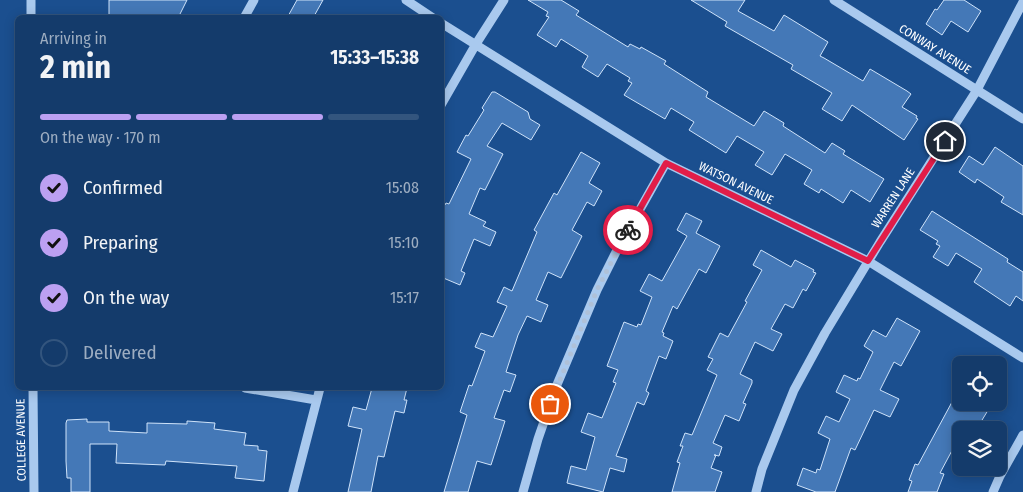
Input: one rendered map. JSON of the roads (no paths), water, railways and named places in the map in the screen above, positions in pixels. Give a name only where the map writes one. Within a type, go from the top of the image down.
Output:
[{"type":"street","points":[[31,0],[31,15]]},
{"type":"street","points":[[246,15],[254,0]]},
{"type":"street","points":[[406,0],[428,15]]},
{"type":"street","points":[[444,100],[504,0]]},
{"type":"street","name":"CONWAY AVENUE","points":[[834,0],[1023,119]]},
{"type":"street","name":"WARREN LANE","points":[[756,492],[762,469],[794,390],[824,333],[977,90],[1023,2]]},
{"type":"street","name":"WATSON AVENUE","points":[[444,25],[666,163],[868,261],[1023,358]]},
{"type":"street","points":[[523,492],[538,439],[556,387],[597,290],[666,163]]},
{"type":"street","name":"COLLEGE AVENUE","points":[[33,390],[34,492]]},
{"type":"street","points":[[257,390],[316,400]]},
{"type":"street","points":[[293,492],[319,390]]},
{"type":"street","points":[[993,492],[1023,435]]}]
